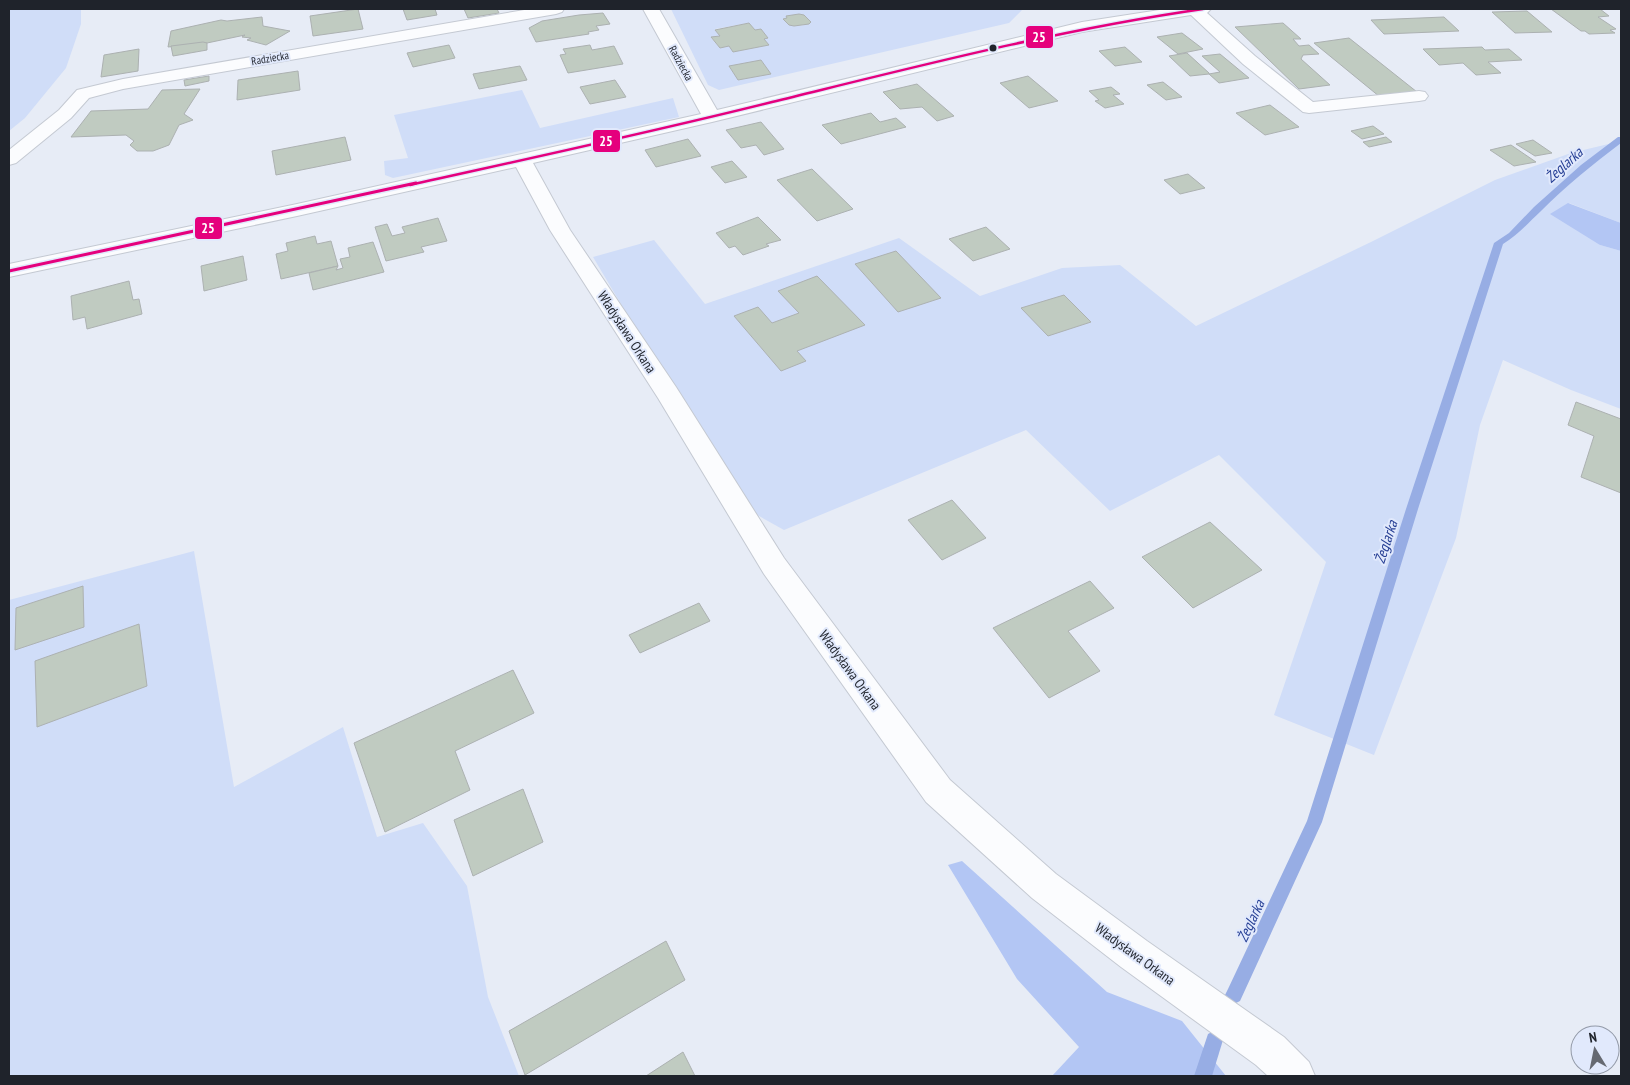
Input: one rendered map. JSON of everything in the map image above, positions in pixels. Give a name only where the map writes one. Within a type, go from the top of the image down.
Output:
[{"type":"street","name":"Radziecka","points":[[9,159],[65,114],[83,94],[123,84],[556,9]]},
{"type":"street","name":"Radziecka","points":[[651,9],[712,117]]},
{"type":"street","points":[[9,271],[712,117],[1075,21],[1145,16],[1199,9],[1249,60],[1309,108],[1419,96]]},
{"type":"street","name":"Władysława Orkana","points":[[522,160],[560,230],[667,393],[774,566],[938,792],[1044,886],[1134,954],[1270,1051],[1295,1076]]},
{"type":"shaded area","points":[[9,9],[81,9],[81,24],[66,68],[25,118],[9,131]]},
{"type":"shaded area","points":[[671,9],[1022,9],[1009,23],[719,90],[708,85]],"holes":[[[804,15],[810,22],[796,26],[789,24],[783,19],[787,18],[786,16]],[[749,23],[755,30],[761,29],[768,38],[764,39],[769,45],[733,52],[729,46],[720,48],[711,38],[720,36],[715,29]],[[761,60],[771,74],[739,80],[729,67]]]},
{"type":"shaded area","points":[[522,90],[540,128],[673,98],[679,117],[393,178],[385,175],[384,161],[408,158],[394,115]]},
{"type":"shaded area","points":[[1621,141],[1621,223],[1569,203],[1600,245],[1621,251],[1621,409],[1571,390],[1503,360],[1480,425],[1456,538],[1374,755],[1274,715],[1326,562],[1219,455],[1110,511],[1026,430],[784,530],[752,512],[697,419],[631,321],[593,257],[654,240],[705,304],[899,238],[980,296],[1062,268],[1120,265],[1196,326],[1495,180],[1571,153]]},
{"type":"shaded area","points":[[1568,203],[1621,223],[1621,251],[1600,245],[1550,214]]},
{"type":"shaded area","points":[[194,551],[234,787],[343,727],[377,837],[423,823],[467,886],[488,997],[519,1076],[9,1076],[9,600]]},
{"type":"shaded area","points":[[962,861],[1107,992],[1182,1021],[1226,1076],[1052,1076],[1079,1047],[1017,979],[948,865]]},
{"type":"building","points":[[358,9],[363,29],[313,36],[310,16]]},
{"type":"building","points":[[403,9],[435,9],[437,15],[407,20]]},
{"type":"building","points":[[464,9],[497,9],[499,13],[468,18]]},
{"type":"building","points":[[1551,9],[1600,9],[1609,16],[1598,17],[1616,29],[1610,30],[1615,33],[1589,34],[1581,31]]},
{"type":"building","points":[[1527,11],[1552,32],[1515,33],[1492,12]]},
{"type":"building","points":[[603,13],[610,24],[596,26],[599,30],[588,32],[589,34],[536,42],[529,28],[542,21]]},
{"type":"building","points":[[804,15],[811,22],[794,26],[789,25],[783,19],[787,18],[786,16]]},
{"type":"building","points":[[262,17],[263,26],[290,31],[266,45],[247,40],[251,38],[242,37],[245,35],[207,43],[168,47],[171,31],[221,20]]},
{"type":"building","points":[[1444,17],[1459,31],[1384,34],[1371,20]]},
{"type":"building","points":[[749,23],[755,30],[761,29],[768,38],[764,39],[769,45],[733,52],[729,46],[720,48],[711,37],[720,36],[715,30]]},
{"type":"building","points":[[1283,23],[1301,39],[1293,39],[1299,46],[1309,45],[1319,54],[1303,55],[1301,59],[1330,85],[1299,89],[1235,27]]},
{"type":"building","points":[[1182,33],[1203,49],[1178,54],[1157,37]]},
{"type":"building","points":[[1349,38],[1417,92],[1380,97],[1314,43]]},
{"type":"building","points":[[207,43],[207,50],[173,56],[171,46]]},
{"type":"building","points":[[449,45],[455,58],[413,67],[407,53]]},
{"type":"building","points":[[590,45],[592,50],[614,46],[623,64],[568,73],[560,55],[566,54],[563,49]]},
{"type":"building","points":[[1125,47],[1142,62],[1115,66],[1099,51]]},
{"type":"building","points":[[1482,47],[1485,50],[1509,49],[1522,60],[1488,62],[1501,73],[1476,75],[1463,63],[1439,65],[1423,49]]},
{"type":"building","points":[[139,49],[138,71],[101,77],[104,55]]},
{"type":"building","points":[[1187,53],[1209,74],[1190,76],[1169,56]]},
{"type":"building","points":[[1220,54],[1249,78],[1219,83],[1209,74],[1220,72],[1202,56]]},
{"type":"building","points":[[761,60],[771,74],[738,80],[729,66]]},
{"type":"building","points":[[520,66],[527,80],[479,89],[473,74]]},
{"type":"building","points":[[298,71],[300,90],[237,100],[238,80]]},
{"type":"building","points":[[209,76],[209,81],[185,86],[184,80]]},
{"type":"building","points":[[1028,76],[1058,101],[1029,108],[1000,83]]},
{"type":"building","points":[[615,80],[626,97],[590,104],[580,87]]},
{"type":"building","points":[[1163,82],[1182,97],[1166,100],[1147,85]]},
{"type":"building","points":[[917,84],[954,116],[937,121],[922,107],[900,109],[883,92]]},
{"type":"building","points":[[1111,87],[1120,94],[1113,95],[1124,104],[1105,108],[1095,101],[1099,100],[1089,91]]},
{"type":"building","points":[[200,89],[184,114],[193,120],[179,125],[169,145],[153,151],[137,151],[130,145],[134,141],[126,135],[71,137],[91,111],[148,109],[162,90]]},
{"type":"building","points":[[1270,105],[1299,127],[1265,135],[1236,113]]},
{"type":"building","points":[[871,113],[880,122],[896,118],[906,127],[841,144],[822,125]]},
{"type":"building","points":[[761,122],[784,149],[764,155],[756,145],[741,148],[726,130]]},
{"type":"building","points":[[1373,126],[1384,134],[1362,139],[1351,131]]},
{"type":"building","points":[[345,137],[351,160],[276,175],[272,151]]},
{"type":"building","points":[[1386,137],[1392,142],[1369,147],[1363,142]]},
{"type":"building","points":[[688,139],[701,156],[656,167],[645,150]]},
{"type":"building","points":[[1533,140],[1552,153],[1535,156],[1516,144]]},
{"type":"building","points":[[1511,145],[1536,162],[1514,166],[1490,150]]},
{"type":"building","points":[[732,161],[747,177],[725,183],[711,167]]},
{"type":"building","points":[[812,169],[853,209],[817,221],[777,180]]},
{"type":"building","points":[[1188,174],[1205,188],[1180,194],[1164,180]]},
{"type":"building","points":[[758,217],[781,240],[766,244],[769,246],[743,255],[735,246],[729,248],[716,233]]},
{"type":"building","points":[[438,218],[447,241],[421,247],[424,252],[386,261],[375,227],[387,224],[392,236],[405,233],[402,227]]},
{"type":"building","points":[[986,227],[1010,249],[973,261],[949,239]]},
{"type":"building","points":[[315,236],[317,244],[331,241],[338,266],[281,279],[276,254],[288,251],[286,243]]},
{"type":"building","points":[[373,242],[384,272],[313,290],[309,273],[338,266],[336,270],[343,268],[340,259],[350,257],[348,248]]},
{"type":"building","points":[[896,251],[941,298],[898,312],[855,264]]},
{"type":"building","points":[[243,256],[247,280],[204,291],[201,266]]},
{"type":"building","points":[[817,276],[865,325],[797,351],[806,361],[781,371],[734,316],[758,307],[772,323],[799,313],[778,291]]},
{"type":"building","points":[[129,281],[133,300],[139,299],[142,314],[87,329],[85,317],[73,320],[71,296]]},
{"type":"building","points":[[1064,295],[1091,322],[1048,336],[1021,308]]},
{"type":"building","points":[[1576,402],[1621,419],[1621,493],[1581,477],[1594,436],[1568,425]]},
{"type":"building","points":[[952,500],[986,538],[942,560],[908,520]]},
{"type":"building","points":[[1210,522],[1262,570],[1193,608],[1142,557]]},
{"type":"building","points":[[1090,581],[1114,608],[1068,631],[1100,671],[1049,698],[993,628]]},
{"type":"building","points":[[83,586],[84,627],[15,650],[16,608]]},
{"type":"building","points":[[699,603],[710,621],[640,653],[629,635]]},
{"type":"building","points":[[139,624],[147,686],[37,727],[35,661]]},
{"type":"building","points":[[513,670],[534,713],[455,751],[470,790],[385,832],[354,743]]},
{"type":"building","points":[[523,789],[543,842],[473,876],[454,820]]},
{"type":"building","points":[[666,941],[685,980],[525,1075],[509,1031]]},
{"type":"building","points":[[683,1052],[695,1076],[646,1076]]},
{"type":"waterway","name":"Żeglarka","points":[[1234,995],[1314,822],[1412,509],[1499,243],[1512,235],[1537,209],[1584,167],[1621,139]]},
{"type":"waterway","name":"Żeglarka","points":[[1203,1076],[1214,1040]]},
{"type":"transit line","name":"25","points":[[9,271],[624,137],[1017,42],[1079,29],[1203,9]]}]
